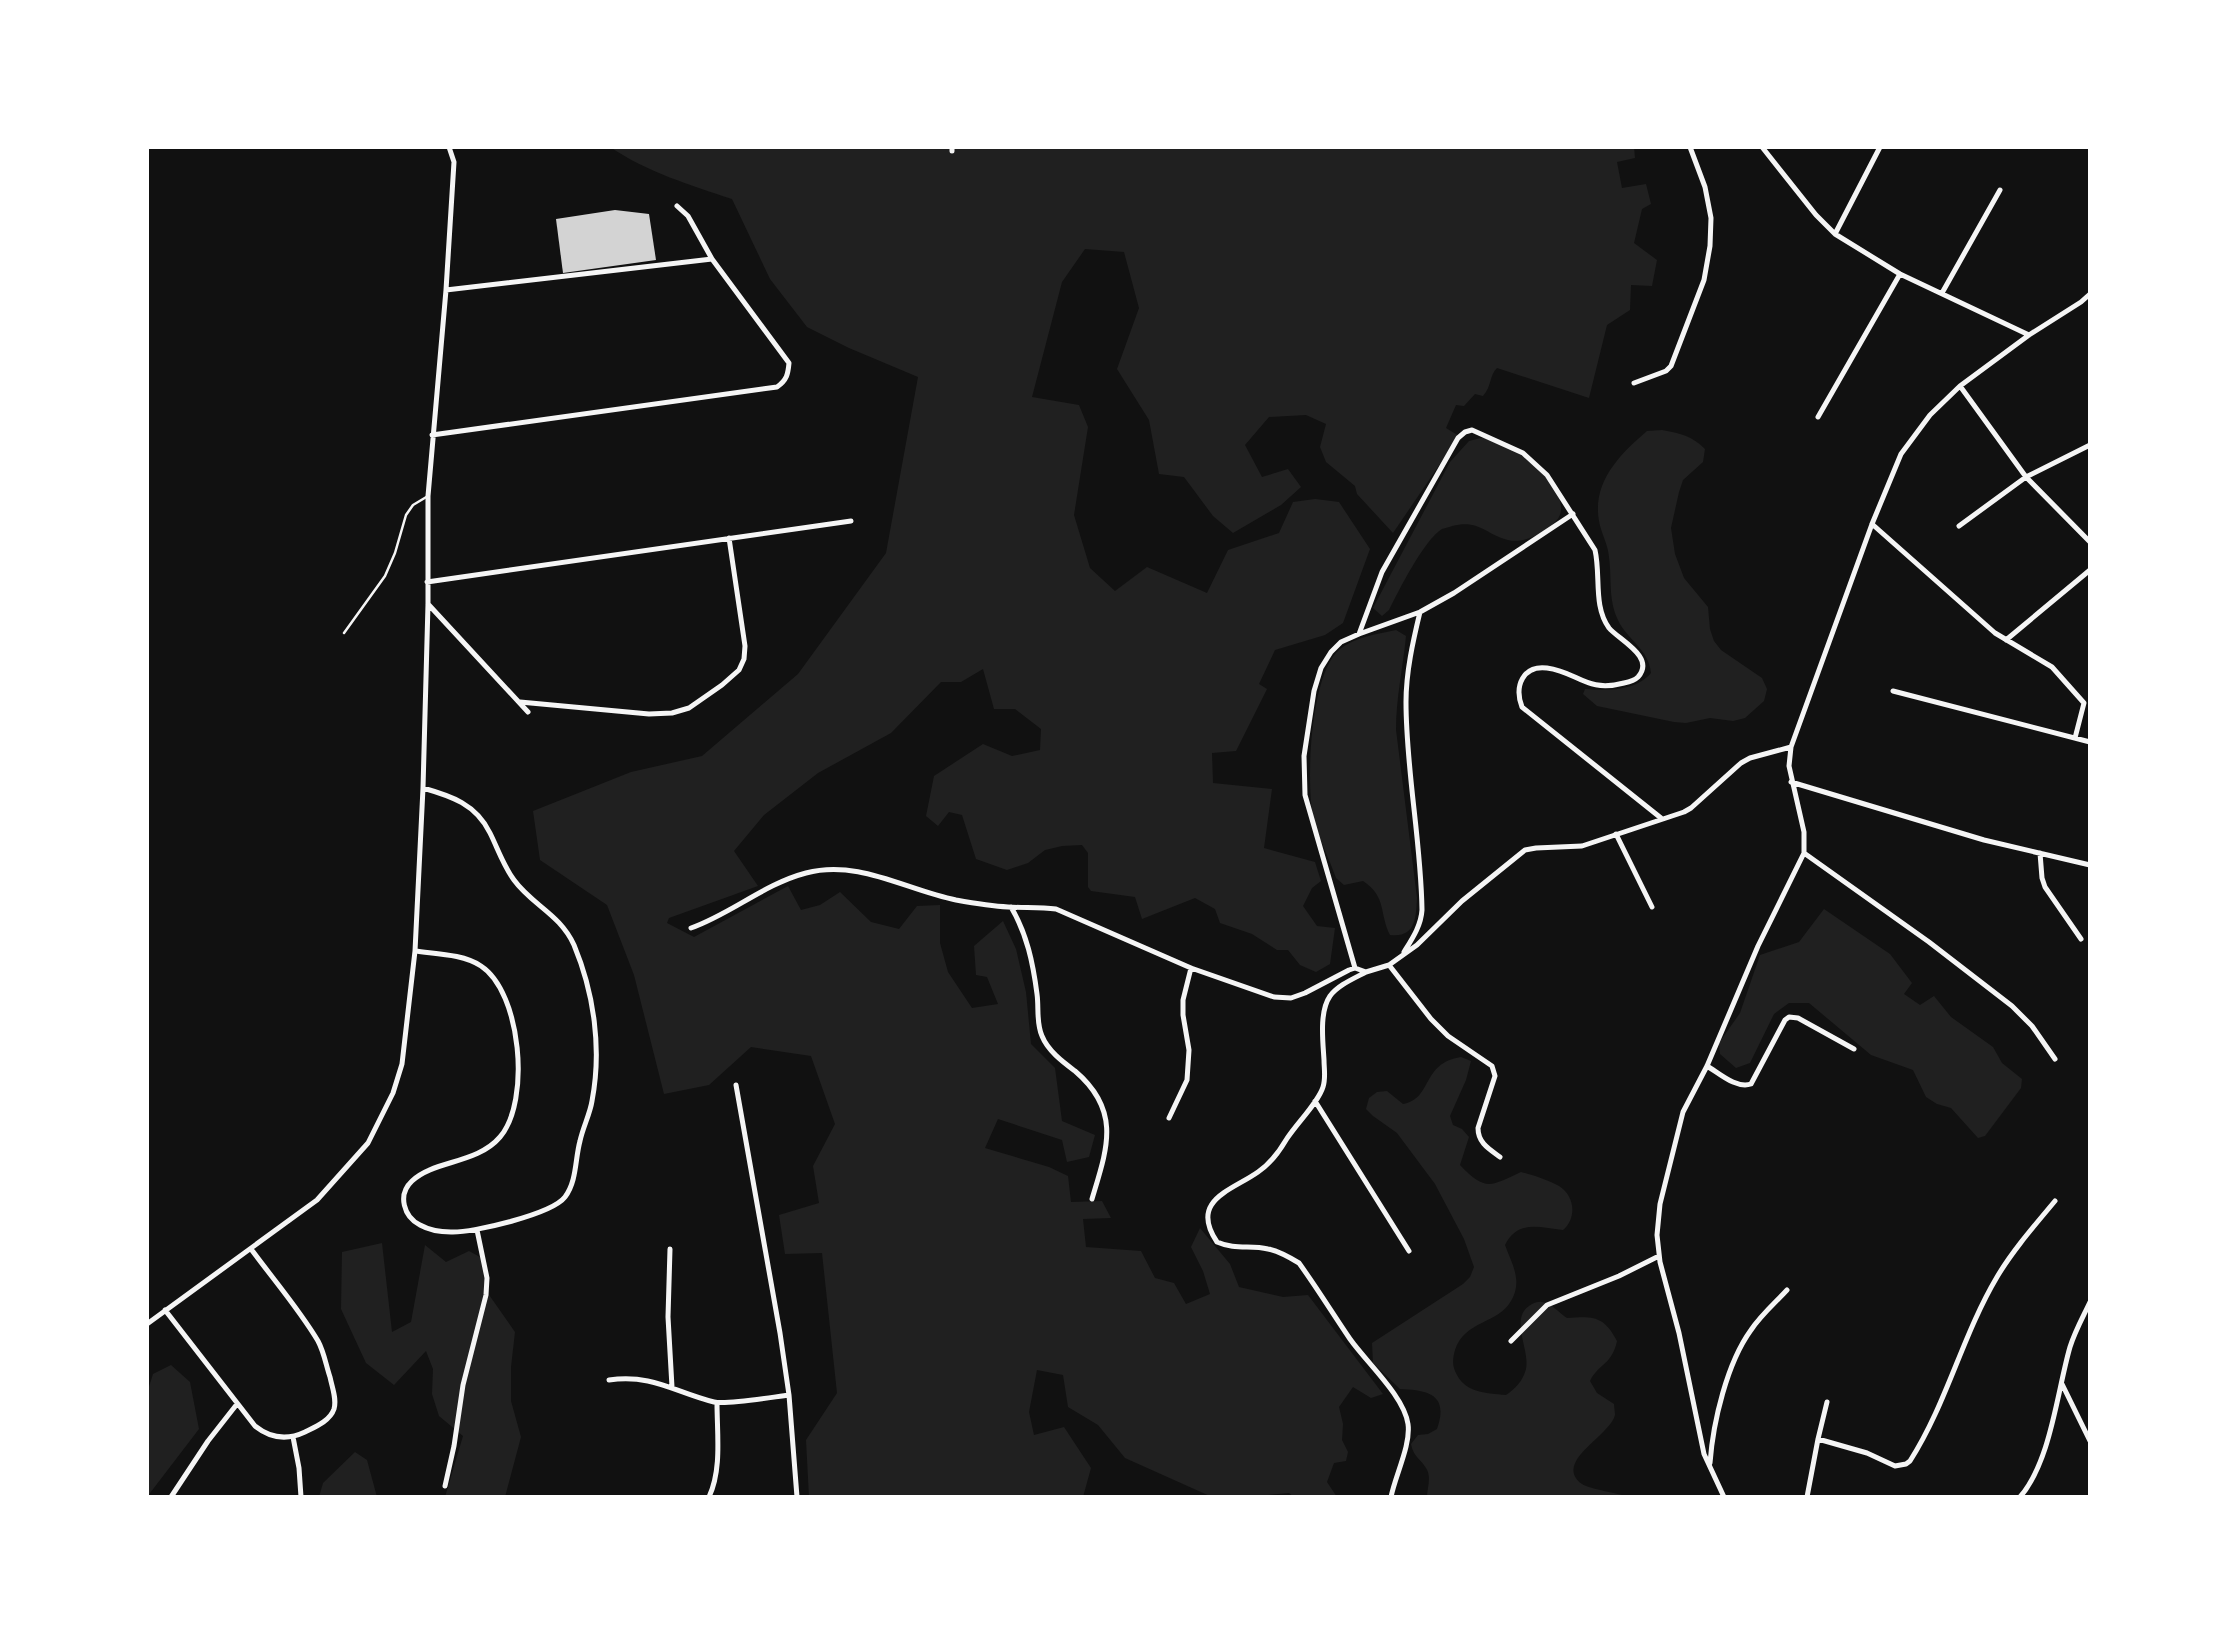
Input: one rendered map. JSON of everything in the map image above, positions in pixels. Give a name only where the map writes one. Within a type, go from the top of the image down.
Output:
[{"type":"street","points":[[147,1324],[317,1200],[369,1143],[393,1093],[402,1064],[415,951],[428,604],[428,496],[454,162],[449,147]]},
{"type":"street","points":[[1634,383],[1666,371],[1671,366],[1704,280],[1710,246],[1711,218],[1705,187],[1690,147]]},
{"type":"street","points":[[1762,147],[1816,215],[1835,234],[1900,274],[2029,335]]},
{"type":"street","points":[[1835,234],[1880,147]]},
{"type":"street","points":[[1942,293],[2000,190]]},
{"type":"street","points":[[432,435],[777,387],[785,382],[789,363],[712,259],[688,216],[677,206]]},
{"type":"street","points":[[446,289],[712,259]]},
{"type":"street","points":[[1818,417],[1900,274]]},
{"type":"street","points":[[1724,1497],[1704,1454],[1686,1365],[1659,1256],[1657,1235],[1660,1204],[1683,1112],[1707,1066],[1758,946],[1804,853],[1804,832],[1788,766],[1791,747],[1872,524],[1901,454],[1930,415],[1960,386],[2090,294]]},
{"type":"street","points":[[2081,302],[2090,303]]},
{"type":"street","points":[[1960,386],[2026,477],[2090,542]]},
{"type":"street","points":[[1359,634],[1382,572],[1458,438],[1472,430],[1523,453],[1547,475],[1595,550],[1601,614],[1610,629],[1641,658],[1642,666],[1640,675],[1634,680],[1614,686],[1595,686],[1558,670],[1539,668],[1529,671],[1519,684],[1518,696],[1522,706],[1661,818]]},
{"type":"street","points":[[1959,526],[2026,477],[2090,445]]},
{"type":"street","points":[[1354,968],[1318,845],[1303,777],[1314,691],[1321,668],[1341,642],[1420,612],[1454,593],[1573,514]]},
{"type":"street","points":[[427,582],[851,521]]},
{"type":"street","points":[[1872,524],[2006,640],[2052,667],[2087,701],[2075,738]]},
{"type":"street","points":[[520,702],[649,714],[672,713],[689,708],[722,685],[739,670],[744,659],[745,646],[729,538]]},
{"type":"street","points":[[2006,640],[2090,570]]},
{"type":"street","points":[[428,604],[528,712]]},
{"type":"street","points":[[1402,955],[1422,919],[1406,699],[1410,658],[1420,612]]},
{"type":"street","points":[[1893,691],[2090,742]]},
{"type":"street","points":[[1391,1497],[1409,1434],[1404,1411],[1353,1343],[1299,1263],[1286,1255],[1267,1249],[1227,1246],[1217,1242],[1210,1228],[1209,1210],[1212,1202],[1230,1187],[1269,1163],[1315,1101],[1324,1082],[1324,1020],[1329,998],[1339,988],[1366,972],[1389,965],[1432,932],[1462,901],[1525,850],[1582,846],[1691,808],[1741,763],[1791,747]]},
{"type":"street","points":[[1791,782],[1984,840],[2090,865]]},
{"type":"street","points":[[415,951],[469,959],[493,977],[511,1016],[519,1050],[518,1091],[513,1112],[502,1135],[490,1147],[412,1181],[404,1194],[406,1211],[419,1225],[451,1232],[477,1230],[534,1215],[564,1198],[575,1175],[579,1142],[592,1101],[596,1039],[592,1003],[573,944],[560,923],[516,882],[506,869],[489,830],[472,808],[451,796],[422,788]]},
{"type":"street","points":[[1616,834],[1652,907]]},
{"type":"street","points":[[1804,853],[1929,942],[2012,1006],[2032,1026],[2055,1059]]},
{"type":"street","points":[[2040,853],[2045,887],[2081,939]]},
{"type":"street","points":[[691,928],[780,881],[827,869],[870,873],[953,899],[1010,907],[1056,909],[1191,968],[1274,997],[1291,998],[1305,993],[1354,968],[1366,972]]},
{"type":"street","points":[[1010,907],[1027,940],[1042,1038],[1064,1064],[1091,1087],[1108,1128],[1106,1152],[1092,1199]]},
{"type":"street","points":[[1389,965],[1431,1019],[1448,1036],[1492,1066],[1495,1076],[1478,1128],[1478,1136],[1482,1143],[1500,1157]]},
{"type":"street","points":[[1169,1118],[1187,1080],[1189,1050],[1183,1000],[1191,968]]},
{"type":"street","points":[[1707,1066],[1739,1085],[1751,1084],[1789,1017],[1798,1018],[1854,1049]]},
{"type":"street","points":[[736,1085],[780,1333],[789,1395],[797,1497]]},
{"type":"street","points":[[1315,1101],[1409,1251]]},
{"type":"street","points":[[1818,1439],[1867,1453],[1895,1466],[1910,1461],[1937,1412],[1977,1316],[1997,1278],[2017,1247],[2055,1200]]},
{"type":"street","points":[[445,1486],[463,1385],[486,1295],[487,1278],[477,1230]]},
{"type":"street","points":[[165,1310],[237,1404],[264,1434],[282,1438],[293,1437],[330,1418],[334,1410],[334,1392],[319,1343],[250,1249]]},
{"type":"street","points":[[670,1249],[668,1317],[672,1387]]},
{"type":"street","points":[[1511,1341],[1547,1305],[1619,1276],[1659,1256]]},
{"type":"street","points":[[1710,1466],[1728,1376],[1738,1352],[1750,1330],[1787,1290]]},
{"type":"street","points":[[2020,1497],[2030,1486],[2037,1469],[2073,1338],[2090,1302]]},
{"type":"street","points":[[609,1380],[628,1378],[672,1387],[717,1403],[789,1395]]},
{"type":"street","points":[[2062,1384],[2090,1441]]},
{"type":"street","points":[[1807,1497],[1827,1402]]},
{"type":"street","points":[[709,1497],[715,1483],[717,1403]]},
{"type":"street","points":[[171,1497],[237,1404]]},
{"type":"street","points":[[293,1437],[301,1497]]},
{"type":"lane","points":[[345,633],[385,576],[406,515],[413,505],[428,496]]},
{"type":"shaded area","points":[[610,147],[1634,147],[1635,158],[1617,162],[1622,188],[1646,184],[1651,204],[1642,209],[1634,243],[1657,260],[1652,286],[1631,285],[1630,310],[1607,325],[1589,398],[1497,368],[1483,396],[1475,394],[1464,406],[1456,405],[1446,428],[1459,436],[1393,533],[1357,494],[1355,486],[1326,462],[1320,447],[1326,424],[1306,415],[1269,417],[1245,445],[1262,477],[1288,469],[1301,487],[1281,505],[1233,533],[1213,516],[1184,477],[1159,474],[1149,420],[1117,369],[1139,308],[1124,252],[1085,249],[1062,282],[1032,397],[1079,405],[1088,427],[1074,515],[1090,568],[1115,591],[1147,567],[1207,593],[1228,550],[1279,533],[1293,502],[1315,499],[1339,502],[1370,549],[1343,623],[1325,635],[1275,650],[1259,684],[1267,689],[1236,751],[1212,753],[1213,783],[1272,789],[1264,848],[1315,862],[1321,881],[1312,888],[1303,906],[1317,926],[1335,928],[1330,964],[1316,972],[1300,965],[1288,950],[1277,950],[1252,934],[1220,923],[1215,909],[1195,898],[1142,919],[1135,897],[1091,891],[1088,887],[1088,853],[1082,845],[1045,850],[1028,863],[1007,870],[976,859],[962,815],[949,812],[938,826],[926,816],[934,776],[983,744],[1012,756],[1040,750],[1041,729],[1015,709],[994,709],[983,669],[961,682],[941,682],[891,733],[818,773],[764,815],[734,851],[758,886],[669,918],[667,923],[694,937],[788,886],[801,910],[820,905],[840,892],[871,922],[899,929],[917,906],[940,905],[940,943],[948,972],[972,1008],[998,1004],[987,977],[976,975],[974,946],[1003,921],[1016,949],[1026,992],[1031,1044],[1055,1068],[1062,1121],[1095,1135],[1089,1157],[1067,1162],[1062,1140],[998,1119],[985,1148],[1049,1167],[1068,1176],[1071,1202],[1102,1201],[1111,1218],[1083,1219],[1086,1247],[1141,1251],[1155,1278],[1174,1283],[1186,1304],[1210,1294],[1203,1271],[1191,1247],[1200,1228],[1230,1264],[1239,1287],[1283,1297],[1308,1295],[1383,1394],[1371,1398],[1353,1387],[1339,1407],[1343,1424],[1342,1440],[1348,1452],[1346,1461],[1334,1463],[1327,1482],[1337,1497],[1294,1497],[1289,1493],[1268,1497],[1212,1497],[1125,1458],[1098,1425],[1068,1407],[1063,1375],[1037,1370],[1029,1412],[1034,1435],[1064,1427],[1091,1468],[1083,1497],[809,1497],[806,1440],[837,1393],[822,1253],[785,1254],[779,1215],[819,1203],[813,1166],[835,1124],[811,1056],[751,1047],[709,1085],[664,1094],[634,975],[607,905],[540,860],[533,811],[631,772],[702,756],[798,674],[886,553],[918,377],[807,327],[770,279],[732,199],[654,171]]},
{"type":"shaded area","points":[[1662,430],[1685,436],[1705,449],[1703,462],[1683,480],[1671,528],[1675,554],[1684,578],[1708,607],[1714,641],[1721,650],[1762,678],[1767,689],[1764,701],[1745,718],[1733,721],[1710,718],[1686,723],[1674,722],[1597,706],[1583,694],[1585,689],[1612,690],[1629,686],[1645,679],[1651,673],[1646,657],[1622,627],[1615,612],[1608,552],[1598,507],[1604,481],[1618,459],[1647,431]]},
{"type":"shaded area","points":[[1485,437],[1511,446],[1548,479],[1560,502],[1561,512],[1556,521],[1540,533],[1514,541],[1469,524],[1442,529],[1420,554],[1389,610],[1382,616],[1373,608],[1450,462],[1469,441]]},
{"type":"shaded area","points":[[1396,630],[1406,636],[1396,730],[1417,898],[1410,930],[1399,935],[1390,935],[1379,899],[1371,887],[1363,881],[1344,885],[1336,878],[1313,817],[1310,779],[1316,703],[1330,662],[1340,649],[1353,642]]},
{"type":"shaded area","points":[[1824,909],[1890,954],[1912,983],[1904,994],[1920,1005],[1934,996],[1951,1017],[1993,1047],[2002,1063],[2022,1079],[2021,1088],[1985,1136],[1978,1138],[1951,1108],[1926,1097],[1913,1070],[1871,1055],[1809,1003],[1789,1003],[1774,1014],[1750,1063],[1736,1068],[1720,1054],[1719,1043],[1740,1013],[1760,955],[1799,942]]},
{"type":"shaded area","points":[[1461,1057],[1471,1061],[1466,1080],[1450,1116],[1453,1125],[1462,1129],[1469,1137],[1460,1165],[1483,1183],[1496,1183],[1521,1172],[1559,1186],[1571,1201],[1572,1213],[1563,1230],[1530,1227],[1516,1231],[1510,1237],[1505,1245],[1515,1273],[1514,1294],[1498,1314],[1474,1327],[1460,1340],[1454,1355],[1455,1371],[1464,1384],[1476,1390],[1506,1395],[1512,1390],[1521,1381],[1526,1369],[1521,1319],[1529,1306],[1535,1303],[1550,1304],[1567,1318],[1584,1317],[1603,1322],[1617,1341],[1612,1355],[1590,1381],[1597,1393],[1614,1404],[1615,1415],[1604,1432],[1578,1458],[1574,1467],[1575,1476],[1586,1486],[1629,1497],[1427,1497],[1428,1471],[1415,1455],[1411,1444],[1418,1435],[1437,1429],[1440,1418],[1438,1402],[1428,1393],[1400,1389],[1373,1363],[1372,1343],[1463,1284],[1474,1267],[1464,1239],[1435,1184],[1397,1133],[1366,1109],[1369,1098],[1377,1092],[1387,1091],[1403,1104],[1412,1101],[1439,1066]]},
{"type":"shaded area","points":[[382,1243],[392,1332],[411,1322],[425,1245],[446,1262],[469,1251],[480,1257],[487,1292],[515,1332],[511,1401],[521,1437],[505,1497],[445,1497],[463,1436],[439,1416],[432,1394],[433,1369],[426,1351],[394,1385],[366,1363],[341,1309],[342,1252]]},
{"type":"shaded area","points":[[171,1365],[190,1382],[199,1429],[147,1497],[147,1393],[153,1374]]},
{"type":"shaded area","points":[[355,1452],[367,1460],[377,1497],[319,1497],[323,1483]]},
{"type":"building","points":[[615,210],[649,214],[656,260],[563,273],[556,219]]}]
